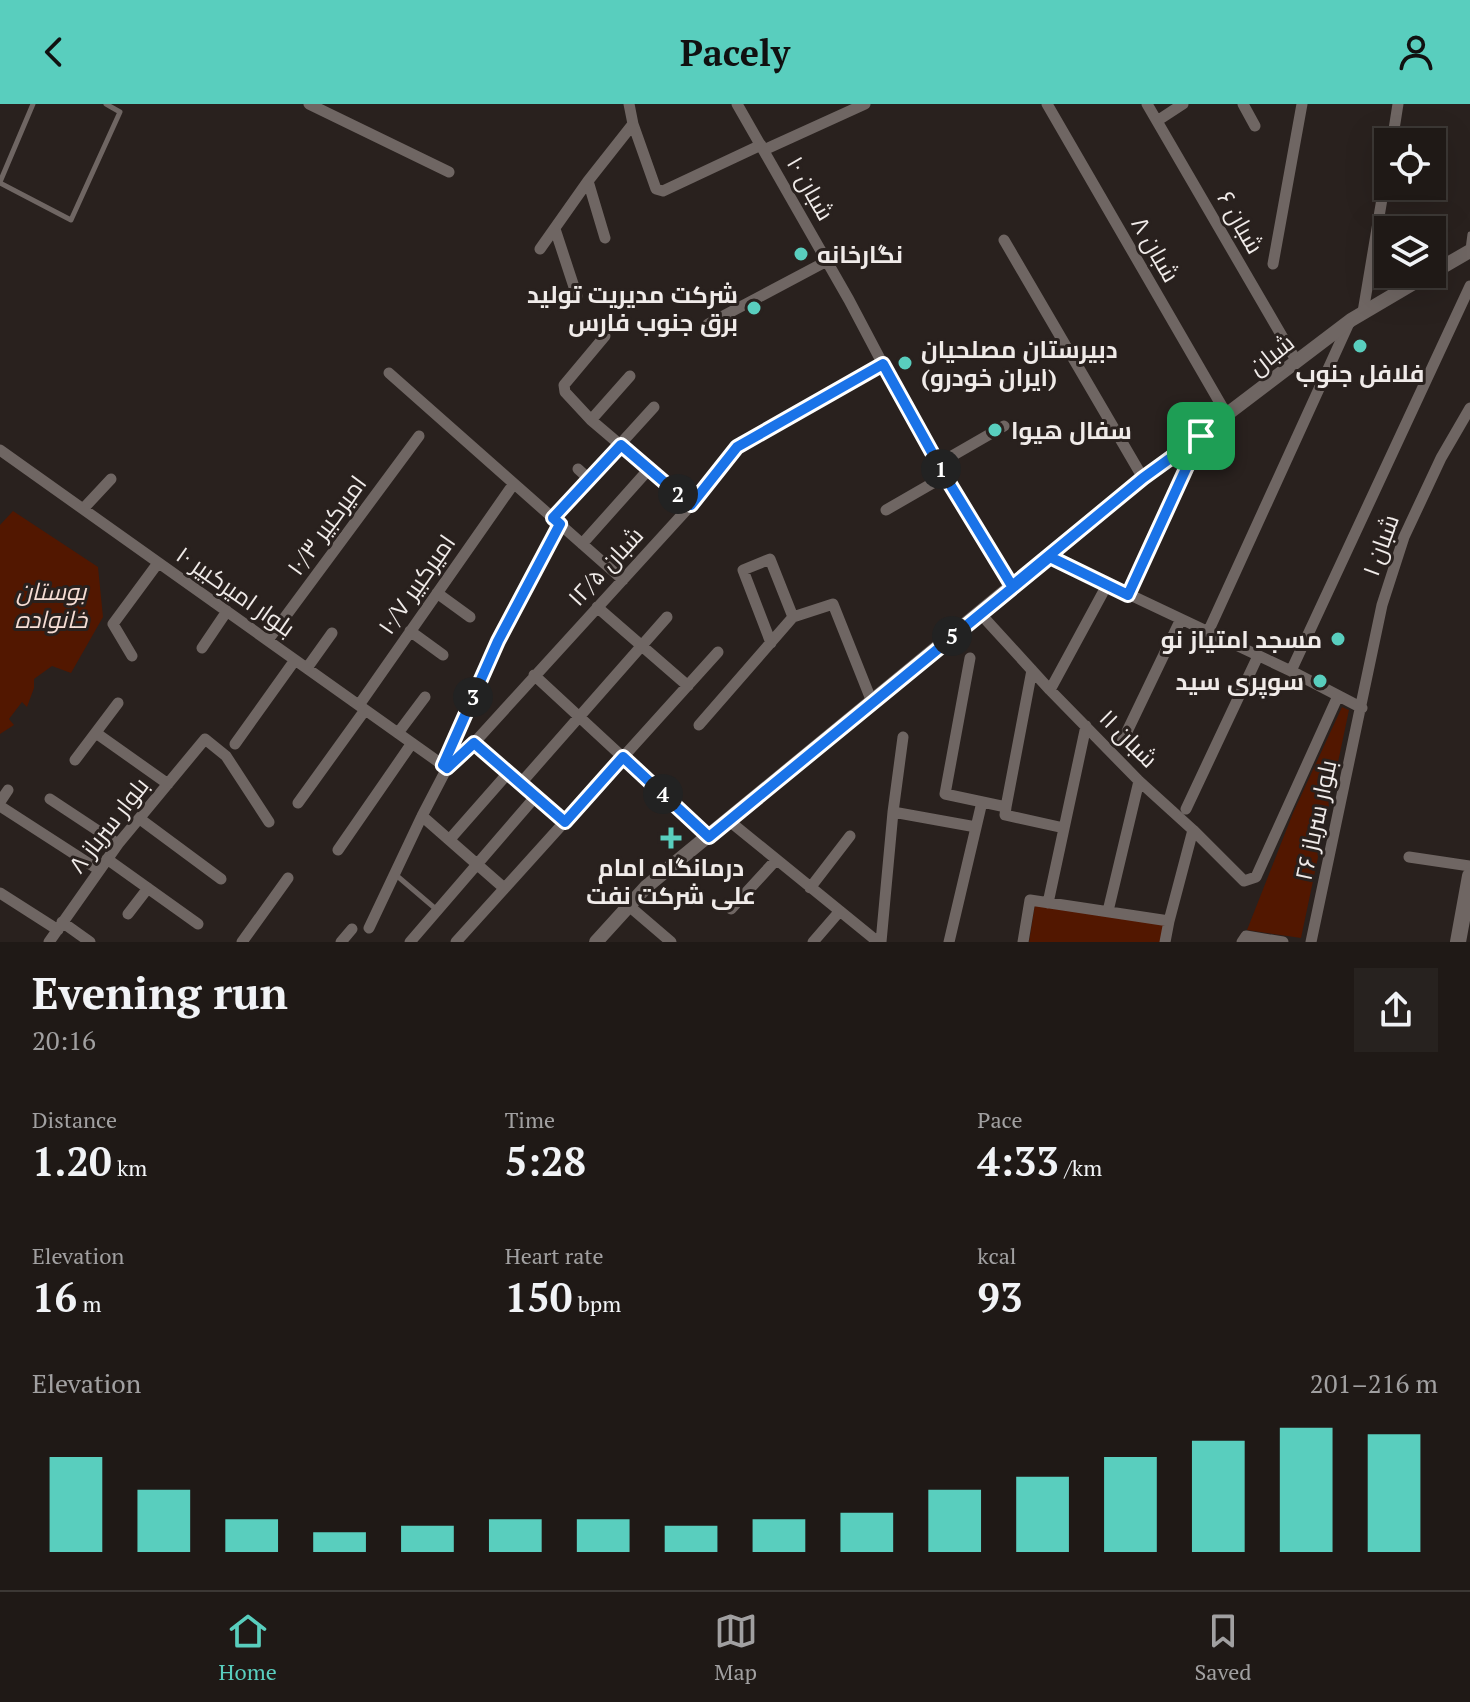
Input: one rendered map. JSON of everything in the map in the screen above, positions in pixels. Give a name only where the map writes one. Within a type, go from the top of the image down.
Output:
[{"type":"main road","points":[[1458,942],[1470,876]]},
{"type":"street","points":[[309,104],[449,172]]},
{"type":"street","points":[[629,104],[656,189],[663,191],[865,104]]},
{"type":"street","name":"۱۰ شبان","points":[[737,104],[938,464],[1012,586]]},
{"type":"street","name":"۸ شبان","points":[[1047,104],[1227,415]]},
{"type":"street","name":"۶ شبان","points":[[1147,104],[1297,362]]},
{"type":"street","points":[[1157,121],[1183,104]]},
{"type":"street","points":[[1243,104],[1255,126]]},
{"type":"street","points":[[1273,264],[1302,104]]},
{"type":"street","points":[[1394,128],[1398,104]]},
{"type":"street","points":[[540,249],[633,124]]},
{"type":"street","points":[[588,181],[605,238]]},
{"type":"street","points":[[1208,632],[1357,316],[1381,200]]},
{"type":"street","points":[[555,229],[577,296]]},
{"type":"street","points":[[1004,240],[1143,478]]},
{"type":"street","name":"شبان","points":[[1446,265],[1469,252]]},
{"type":"street","points":[[708,324],[827,261]]},
{"type":"street","points":[[1291,671],[1470,286]]},
{"type":"street","name":"شبان","points":[[596,942],[646,887],[1143,478],[1357,316],[1405,288]]},
{"type":"street","points":[[605,336],[563,388],[591,420],[691,505]]},
{"type":"street","name":"۱۲/۵ شبان","points":[[445,766],[474,743],[691,505],[737,447],[883,364]]},
{"type":"street","points":[[389,373],[623,580]]},
{"type":"street","points":[[591,420],[630,376]]},
{"type":"street","points":[[369,928],[445,766],[498,641],[556,521],[654,407]]},
{"type":"street","name":"۱ شبان","points":[[1362,708],[1382,605],[1404,537],[1441,458],[1470,408]]},
{"type":"street","points":[[938,464],[1004,426]]},
{"type":"street","name":"۱۰/۳ امیرکبیر","points":[[268,640],[419,436]]},
{"type":"street","points":[[1128,595],[1201,436]]},
{"type":"street","name":"۱۰ بلوار امیرکبیر","points":[[0,450],[445,766]]},
{"type":"street","points":[[578,469],[589,479]]},
{"type":"street","points":[[582,544],[614,500],[649,469]]},
{"type":"street","points":[[886,510],[945,476]]},
{"type":"street","points":[[83,509],[111,479]]},
{"type":"street","name":"۱۰/۷ امیرکبیر","points":[[298,803],[410,631],[510,489]]},
{"type":"street","points":[[1050,557],[1362,708]]},
{"type":"street","points":[[771,643],[743,570],[770,559],[793,617]]},
{"type":"street","points":[[132,656],[113,624],[158,563]]},
{"type":"street","points":[[1050,690],[1107,585]]},
{"type":"street","points":[[437,593],[470,617]]},
{"type":"street","points":[[699,725],[793,617],[833,604],[872,702]]},
{"type":"street","points":[[597,607],[688,686]]},
{"type":"street","points":[[202,648],[227,611]]},
{"type":"street","points":[[521,783],[667,617]]},
{"type":"street","points":[[1122,742],[1181,619]]},
{"type":"street","name":"۱۱ شبان","points":[[987,621],[1139,781],[1244,881],[1256,877],[1338,696]]},
{"type":"street","points":[[410,631],[443,655]]},
{"type":"street","points":[[307,668],[332,633]]},
{"type":"street","points":[[456,942],[718,652]]},
{"type":"street","points":[[1186,809],[1258,656]]},
{"type":"street","points":[[970,658],[945,794],[1006,807]]},
{"type":"street","points":[[235,744],[295,660]]},
{"type":"street","points":[[1032,670],[1005,815],[1064,828]]},
{"type":"street","points":[[534,675],[709,837]]},
{"type":"street","points":[[398,733],[425,697]]},
{"type":"street","points":[[75,760],[118,703]]},
{"type":"street","name":"۲۶ بلوار سرباز","points":[[1311,942],[1362,708]]},
{"type":"street","points":[[1048,903],[1086,726]]},
{"type":"street","points":[[96,733],[168,784]]},
{"type":"street","points":[[879,942],[903,737]]},
{"type":"street","name":"۸ بلوار سرباز","points":[[49,942],[118,844],[205,739],[226,756],[269,822]]},
{"type":"street","points":[[338,850],[412,743]]},
{"type":"street","points":[[474,743],[565,822]]},
{"type":"street","points":[[450,839],[509,772]]},
{"type":"street","points":[[1108,911],[1139,781]]},
{"type":"street","points":[[8,790],[0,804],[99,870]]},
{"type":"street","points":[[410,942],[536,796]]},
{"type":"street","points":[[50,799],[118,844]]},
{"type":"street","points":[[949,942],[982,802]]},
{"type":"street","points":[[893,812],[976,827]]},
{"type":"street","points":[[422,816],[504,888]]},
{"type":"street","points":[[140,819],[221,879]]},
{"type":"street","points":[[728,820],[879,942]]},
{"type":"street","points":[[1165,942],[1193,830]]},
{"type":"street","points":[[810,888],[850,836]]},
{"type":"street","points":[[1409,857],[1470,866]]},
{"type":"street","points":[[107,859],[198,924]]},
{"type":"street","points":[[731,909],[776,860]]},
{"type":"street","points":[[242,942],[288,878]]},
{"type":"street","points":[[128,914],[148,888]]},
{"type":"street","points":[[0,893],[90,942]]},
{"type":"street","points":[[1023,942],[1030,900],[1169,921]]},
{"type":"street","points":[[629,906],[671,942]]},
{"type":"street","points":[[813,942],[839,912]]},
{"type":"street","points":[[341,942],[352,929]]},
{"type":"street","points":[[1242,942],[1246,936],[1283,942]]},
{"type":"lane","points":[[33,104],[0,182],[71,220],[120,112],[106,104]]},
{"type":"lane","points":[[1469,252],[1470,234]]},
{"type":"lane","points":[[394,874],[438,911]]},
{"type":"green space","name":"بوستان خانواده","points":[[13,511],[98,567],[103,617],[71,673],[52,666],[34,679],[27,707],[22,702],[9,719],[14,725],[0,734],[0,525]]},
{"type":"green space","points":[[1342,707],[1349,710],[1301,938],[1247,930],[1293,813]]},
{"type":"green space","points":[[1035,904],[1164,924],[1161,942],[1029,942]]},
{"type":"place","name":"نگارخانه","points":[[801,254]]},
{"type":"place","name":"شرکت مدیریت تولید برق جنوب فارس","points":[[754,308]]},
{"type":"place","name":"فلافل جنوب","points":[[1360,346]]},
{"type":"place","name":"دبیرستان مصلحیان (ایران خودرو)","points":[[905,363]]},
{"type":"place","name":"سفال هیوا","points":[[995,430]]},
{"type":"place","name":"مسجد امتیاز نو","points":[[1338,639]]},
{"type":"place","name":"سوپری سید","points":[[1320,681]]},
{"type":"place","name":"درمانگاه امام علی شرکت نفت","points":[[671,838]]},
{"type":"route","points":[[883,364],[945,476],[1012,586],[1143,478],[1201,436],[1128,595],[1050,557],[709,837],[623,757],[565,822],[474,743],[447,768],[443,765],[498,641],[560,524],[553,518],[621,445],[691,505],[737,447],[883,364]]}]
